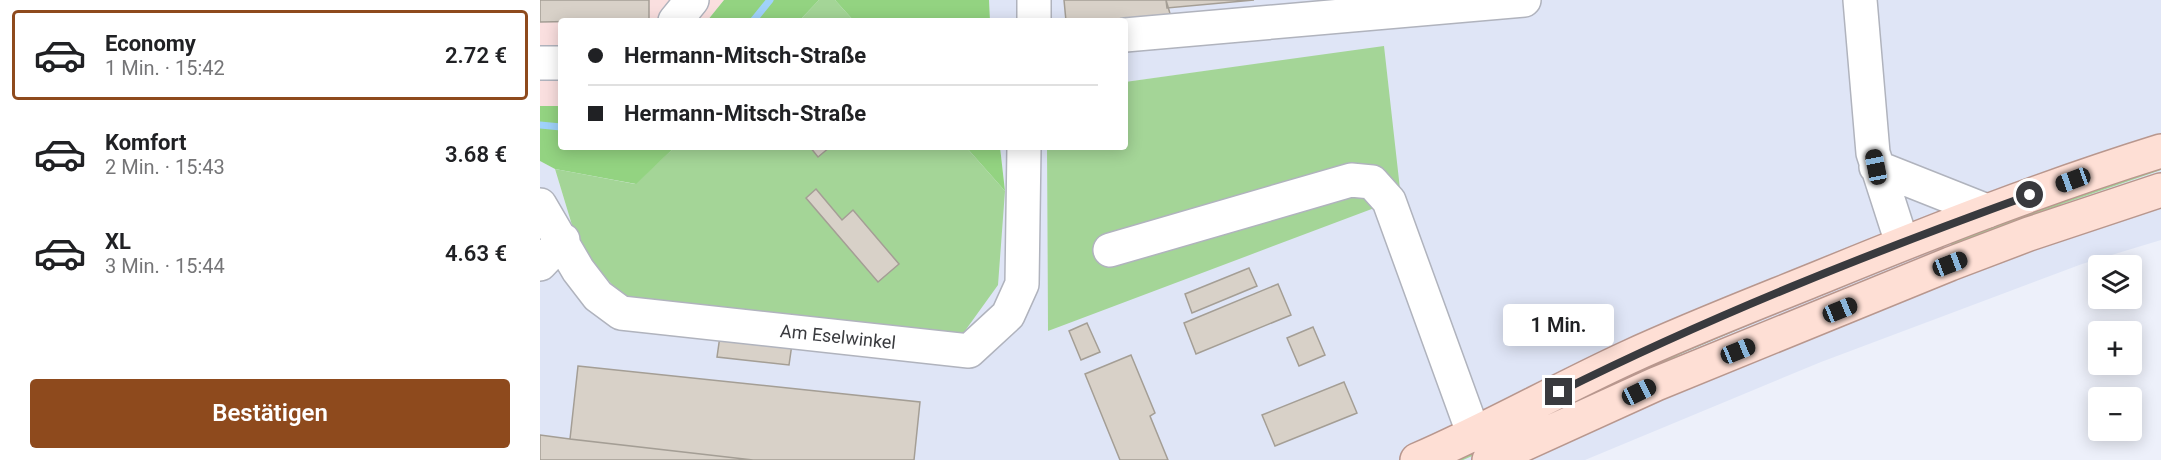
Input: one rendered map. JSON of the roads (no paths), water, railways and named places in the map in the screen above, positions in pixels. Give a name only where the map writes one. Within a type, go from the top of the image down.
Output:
[{"type":"main road","points":[[1482,448],[1629,357],[1902,243],[1987,211],[2161,152]]},
{"type":"main road","points":[[1417,460],[1482,448],[1656,384],[2029,234],[2161,190]]},
{"type":"main road","points":[[1902,243],[1917,278]]},
{"type":"street","points":[[677,18],[692,0]]},
{"type":"street","points":[[1034,0],[1034,18]]},
{"type":"street","points":[[1128,35],[1524,0]]},
{"type":"street","points":[[1860,0],[1876,167],[1902,243]]},
{"type":"street","points":[[540,63],[558,63]]},
{"type":"street","name":"Am Eselwinkel","points":[[540,205],[563,240],[578,270],[598,296],[621,313],[969,351],[1008,315],[1022,284],[1024,150]]},
{"type":"street","points":[[1876,167],[1987,211]]},
{"type":"street","points":[[1110,250],[1351,180],[1372,182],[1389,201],[1482,448]]},
{"type":"street","points":[[540,264],[563,240]]},
{"type":"waterway","points":[[755,18],[770,0]]},
{"type":"waterway","points":[[540,125],[558,127]]}]
